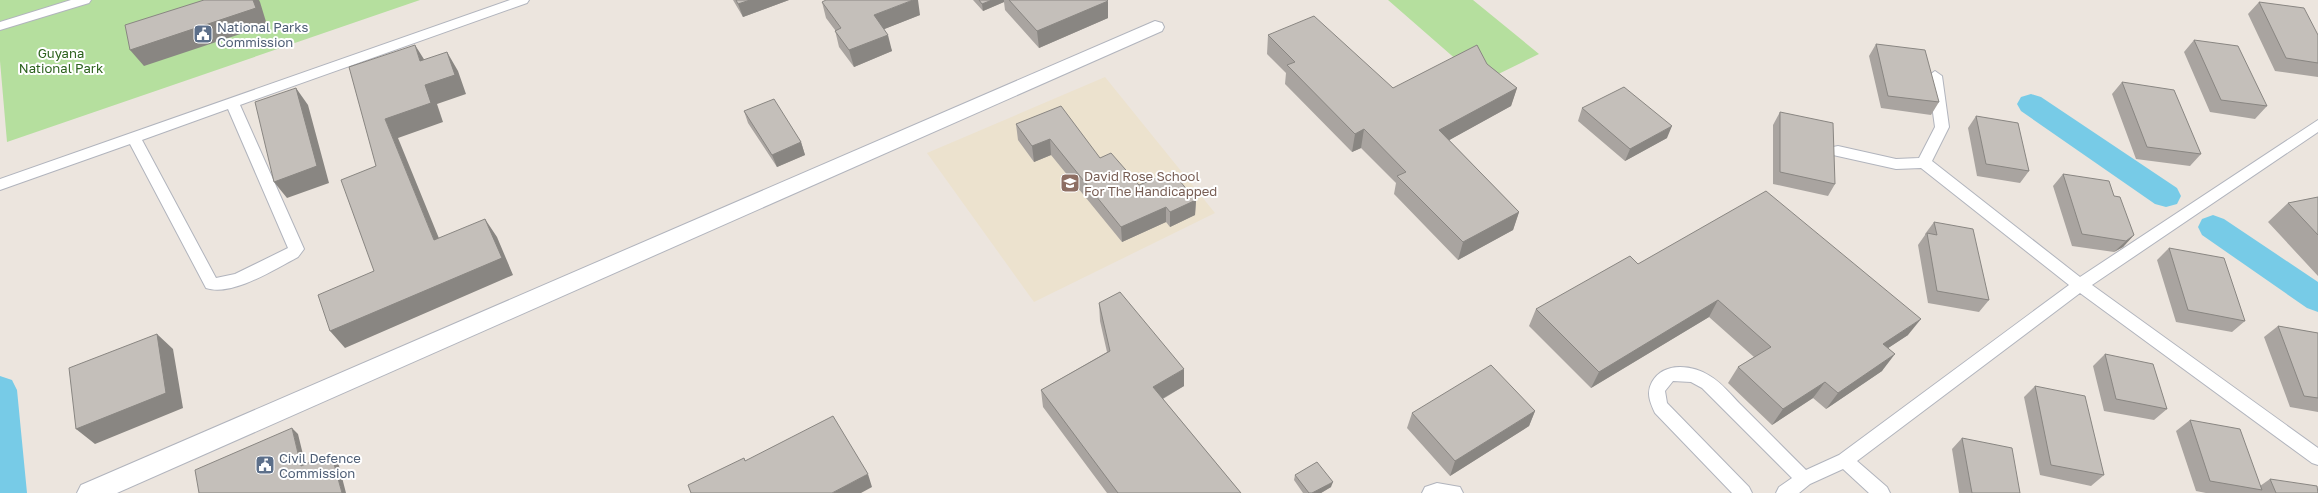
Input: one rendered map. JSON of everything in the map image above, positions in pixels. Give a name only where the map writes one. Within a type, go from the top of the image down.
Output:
[{"type":"street","points":[[90,493],[1155,27]]},
{"type":"lane","points":[[0,26],[85,0]]},
{"type":"lane","points":[[0,185],[523,0]]},
{"type":"lane","points":[[1924,163],[1942,127],[1935,76]]},
{"type":"lane","points":[[134,138],[211,284],[223,285],[274,263],[293,253],[296,249],[232,103]]},
{"type":"lane","points":[[1785,493],[1804,479],[1845,460],[2080,285],[2318,124]]},
{"type":"lane","points":[[1838,151],[1896,164],[1924,163],[2080,285],[2318,458]]},
{"type":"lane","points":[[1743,493],[1661,408],[1657,400],[1656,388],[1667,376],[1676,374],[1690,375],[1711,386],[1804,479]]},
{"type":"lane","points":[[1845,460],[1881,493]]},
{"type":"lane","points":[[1431,493],[1437,491],[1454,493]]},
{"type":"shaded area","name":"David Rose School For The Handicapped","points":[[1105,77],[1215,213],[1034,302],[927,153]]},
{"type":"green space","name":"Guyana National Park","points":[[0,0],[420,0],[7,142],[0,61]]},
{"type":"green space","points":[[1388,0],[1473,0],[1539,54],[1482,82]]},
{"type":"building","points":[[204,0],[253,0],[256,8],[130,50],[125,25]]},
{"type":"building","points":[[736,0],[750,0],[738,4]]},
{"type":"building","points":[[826,0],[913,0],[874,15],[888,35],[849,50],[835,31],[841,28],[822,2]]},
{"type":"building","points":[[979,0],[992,0],[982,4]]},
{"type":"building","points":[[1009,0],[1107,0],[1108,1],[1037,31]]},
{"type":"building","points":[[2259,2],[2304,8],[2318,35],[2318,63],[2286,58]]},
{"type":"building","points":[[1314,16],[1393,88],[1477,45],[1487,64],[1517,88],[1439,130],[1519,212],[1463,242],[1397,176],[1406,172],[1364,129],[1355,134],[1287,65],[1295,62],[1268,35]]},
{"type":"building","points":[[2194,40],[2238,46],[2267,106],[2221,100]]},
{"type":"building","points":[[1876,44],[1925,50],[1939,102],[1888,96]]},
{"type":"building","points":[[415,45],[420,61],[447,52],[455,75],[425,85],[431,103],[385,119],[434,240],[485,219],[502,258],[330,331],[318,295],[374,271],[341,180],[376,166],[349,67]]},
{"type":"building","points":[[2122,82],[2174,90],[2201,154],[2147,147]]},
{"type":"building","points":[[1624,87],[1672,126],[1630,149],[1582,108]]},
{"type":"building","points":[[296,88],[317,166],[274,182],[255,102]]},
{"type":"building","points":[[774,99],[801,142],[772,155],[744,111]]},
{"type":"building","points":[[1061,106],[1100,158],[1111,153],[1139,185],[1172,172],[1196,200],[1170,212],[1166,207],[1121,227],[1050,139],[1032,146],[1016,124]]},
{"type":"building","points":[[1780,112],[1833,123],[1835,184],[1780,172]]},
{"type":"building","points":[[1976,116],[2018,123],[2029,171],[1986,164]]},
{"type":"building","points":[[2063,174],[2109,181],[2114,196],[2120,197],[2134,235],[2126,241],[2082,234]]},
{"type":"building","points":[[1766,191],[1921,319],[1883,344],[1895,354],[1838,393],[1825,382],[1783,409],[1738,367],[1771,347],[1718,300],[1599,372],[1536,309],[1630,256],[1638,264]]},
{"type":"building","points":[[2318,197],[2318,235],[2288,203]]},
{"type":"building","points":[[1934,222],[1973,229],[1989,300],[1937,291],[1927,233],[1937,235]]},
{"type":"building","points":[[2169,248],[2224,258],[2245,321],[2188,310]]},
{"type":"building","points":[[1120,292],[1184,369],[1153,387],[1241,493],[1118,493],[1041,390],[1110,351],[1099,303]]},
{"type":"building","points":[[2278,326],[2318,333],[2318,398],[2304,396]]},
{"type":"building","points":[[157,334],[166,393],[76,429],[69,368]]},
{"type":"building","points":[[2105,354],[2153,364],[2167,409],[2116,399]]},
{"type":"building","points":[[1491,365],[1535,411],[1455,461],[1412,413]]},
{"type":"building","points":[[2035,386],[2085,396],[2104,475],[2051,465]]},
{"type":"building","points":[[833,416],[868,474],[832,493],[691,493],[688,485],[744,458],[745,461]]},
{"type":"building","points":[[2190,420],[2240,429],[2262,490],[2210,481]]},
{"type":"building","name":"Civil Defence Commission","points":[[292,428],[301,466],[331,453],[342,493],[199,493],[195,470]]},
{"type":"building","points":[[1962,438],[2012,448],[2020,493],[1972,493]]},
{"type":"building","points":[[1317,462],[1333,482],[1312,493],[1309,493],[1295,475]]},
{"type":"building","points":[[2270,479],[2317,486],[2318,493],[2276,493]]},
{"type":"waterway","points":[[2031,104],[2166,196]]},
{"type":"waterway","points":[[2213,227],[2318,299]]},
{"type":"waterway","points":[[0,390],[9,493]]},
{"type":"place","name":"National Parks Commission","points":[[203,34]]},
{"type":"place","name":"David Rose School For The Handicapped","points":[[1070,183]]},
{"type":"place","name":"Civil Defence Commission","points":[[265,465]]}]
